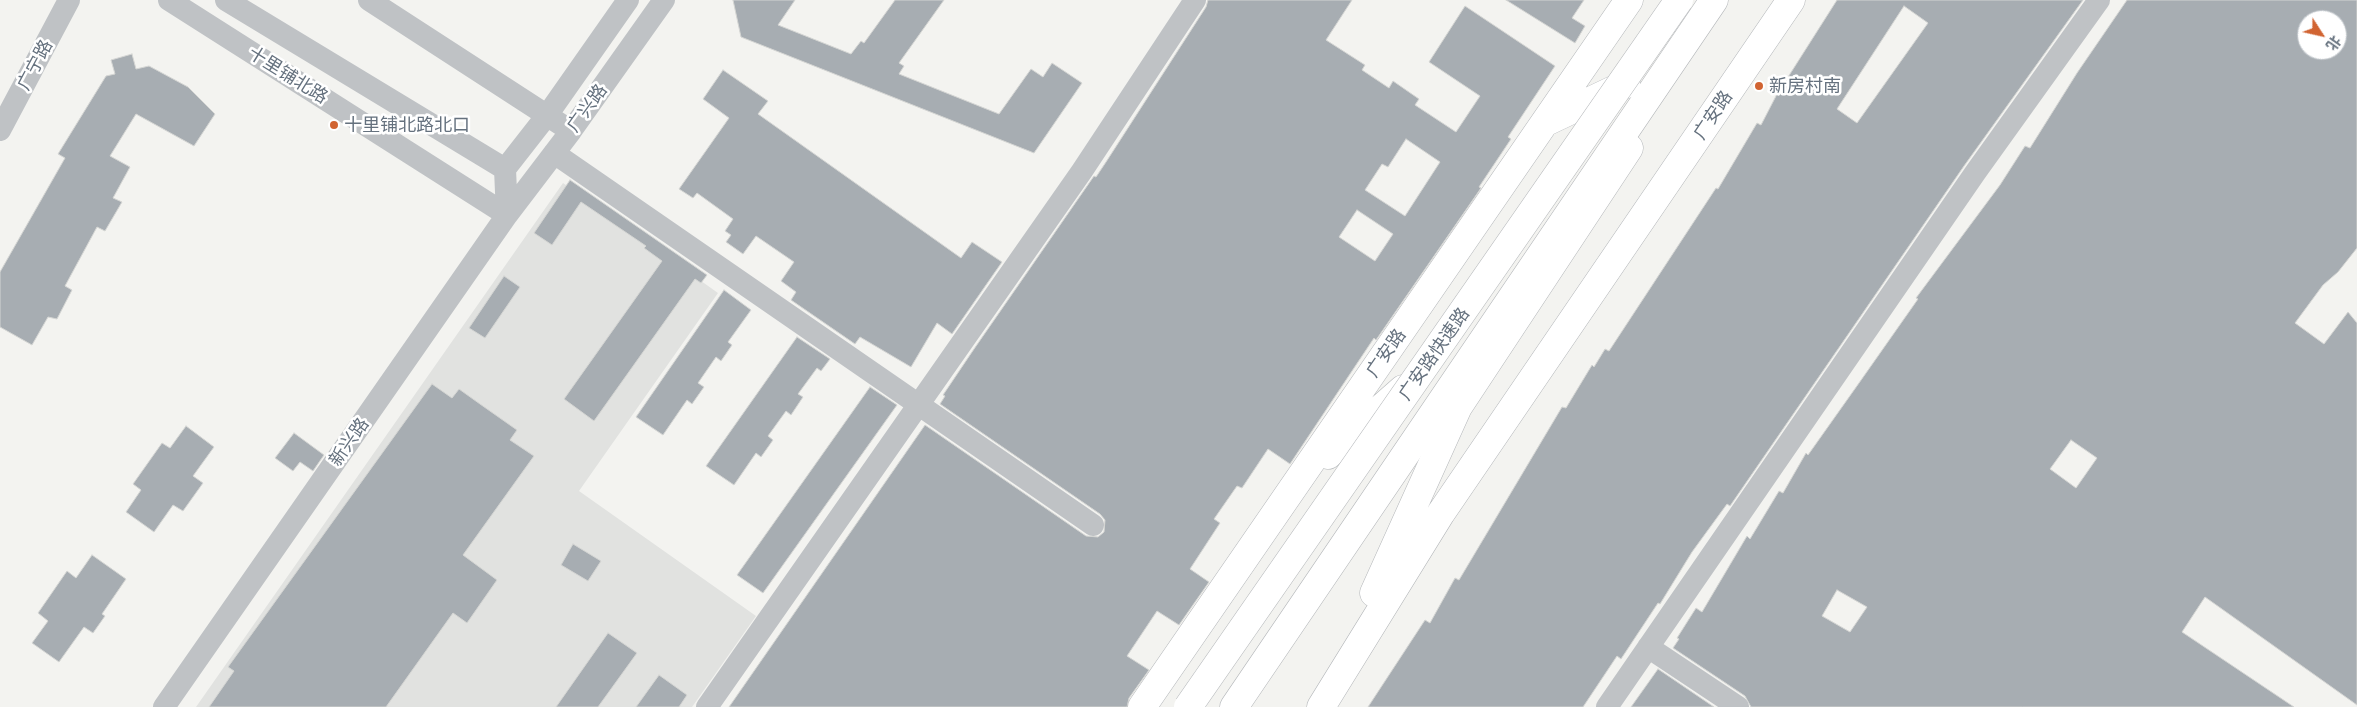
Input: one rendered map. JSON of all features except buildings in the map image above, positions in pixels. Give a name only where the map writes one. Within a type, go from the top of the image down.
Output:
[{"type":"main road","name":"广安路","points":[[1142,707],[1629,0]]},
{"type":"main road","name":"广安路快速路","points":[[1188,707],[1679,0]]},
{"type":"main road","points":[[1297,482],[1452,346],[1688,0]]},
{"type":"main road","name":"广安路快速路","points":[[1234,707],[1714,0]]},
{"type":"main road","points":[[1326,698],[1458,407],[1728,0]]},
{"type":"main road","name":"广安路","points":[[1326,698],[1441,512],[1791,0]]},
{"type":"main road","points":[[1546,122],[1632,82]]},
{"type":"street","name":"广宁路","points":[[0,130],[69,0]]},
{"type":"street","name":"十里铺北路","points":[[169,0],[507,215]]},
{"type":"street","name":"十里铺北路","points":[[226,0],[505,168]]},
{"type":"street","points":[[369,0],[548,114],[571,131]]},
{"type":"street","name":"广兴路","points":[[505,168],[548,114],[628,0]]},
{"type":"street","name":"广兴路","points":[[507,215],[571,131],[664,0]]},
{"type":"street","points":[[707,707],[1082,171],[1195,0]]},
{"type":"street","points":[[1607,707],[1975,173],[2099,0]]},
{"type":"street","points":[[554,153],[1093,524]]},
{"type":"street","points":[[505,168],[507,215]]},
{"type":"street","name":"新兴路","points":[[164,707],[507,215]]},
{"type":"street","points":[[1648,647],[1738,707]]},
{"type":"shaded area","points":[[563,183],[718,293],[579,491],[756,616],[692,707],[196,707]]},
{"type":"place","name":"新房村南","points":[[1759,86]]},
{"type":"place","name":"十里铺北路北口","points":[[334,125]]}]
